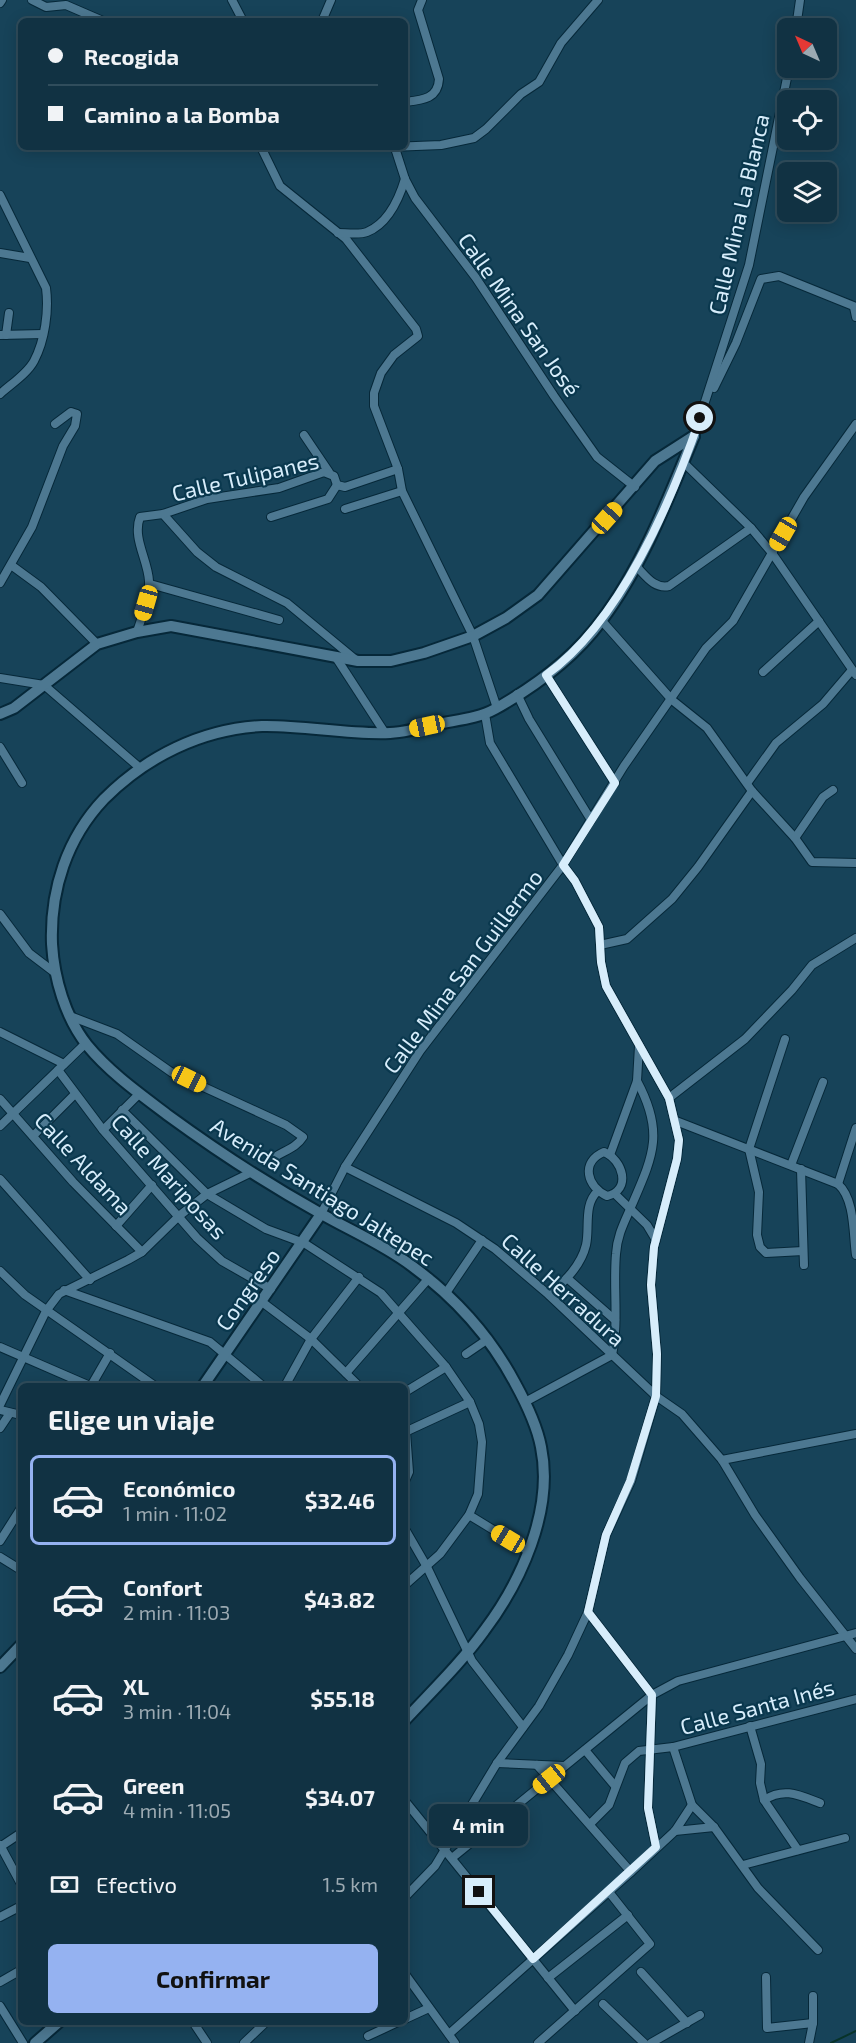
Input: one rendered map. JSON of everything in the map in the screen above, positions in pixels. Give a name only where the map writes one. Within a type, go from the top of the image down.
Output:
[{"type":"street","points":[[32,0],[46,7],[66,5],[96,18]]},
{"type":"street","points":[[232,0],[241,18]]},
{"type":"street","points":[[323,18],[331,0]]},
{"type":"street","points":[[408,146],[441,145],[474,138],[486,129],[521,94],[539,82],[561,44],[597,0]]},
{"type":"street","points":[[797,18],[800,0]]},
{"type":"street","points":[[408,102],[421,101],[434,95],[439,88],[439,79],[423,31],[418,1]]},
{"type":"street","name":"Calle Mina La Blanca","points":[[694,436],[749,265],[787,78]]},
{"type":"street","points":[[262,150],[280,186],[338,233],[416,330],[418,336],[394,356],[381,373],[374,393],[375,406],[398,469],[402,491],[473,636],[497,708]]},
{"type":"street","name":"Calle Mina San José","points":[[394,150],[415,198],[476,278],[597,457],[635,487]]},
{"type":"street","points":[[338,233],[367,232],[383,220],[397,204],[405,179]]},
{"type":"street","points":[[0,195],[46,288],[48,303],[43,334],[33,362],[0,394]]},
{"type":"street","points":[[0,253],[30,258]]},
{"type":"street","points":[[707,400],[736,343],[761,279],[779,276],[855,307],[856,317]]},
{"type":"street","points":[[9,313],[3,335],[43,334]]},
{"type":"street","points":[[0,583],[33,527],[63,446],[75,426],[77,414],[71,412],[55,424]]},
{"type":"street","name":"Calle Mina San Guillermo","points":[[321,1214],[345,1167],[420,1051],[563,865],[706,648],[733,621],[804,497],[856,424]]},
{"type":"street","points":[[304,435],[329,472]]},
{"type":"street","points":[[0,714],[14,708],[98,644],[137,632],[171,626],[225,634],[337,659],[358,661],[391,661],[424,653],[473,636],[506,618],[538,595],[635,487],[655,461],[694,436]]},
{"type":"street","name":"Avenida Santiago Jaltepec","points":[[408,1713],[468,1652],[500,1608],[528,1551],[541,1510],[543,1480],[542,1448],[525,1402],[488,1339],[473,1320],[429,1278],[386,1248],[250,1173],[138,1095],[86,1043],[70,1016],[54,972],[52,935],[54,904],[66,857],[76,834],[95,809],[140,768],[212,733],[249,727],[385,733],[485,714],[560,665],[602,621],[636,566],[694,436]]},
{"type":"street","points":[[683,462],[751,528],[772,553],[854,673],[823,704],[776,743],[748,782]]},
{"type":"street","name":"Calle Tulipanes","points":[[150,584],[148,568],[141,550],[138,522],[140,517],[149,514],[163,514],[207,499],[279,488],[329,472],[334,476],[337,485],[345,487],[398,469]]},
{"type":"street","points":[[272,517],[328,499],[337,485]]},
{"type":"street","points":[[345,509],[402,491]]},
{"type":"street","points":[[163,514],[197,552],[210,562],[287,603],[358,661]]},
{"type":"street","points":[[636,566],[652,582],[661,587],[669,586],[751,528]]},
{"type":"street","points":[[10,565],[41,587],[98,644]]},
{"type":"street","points":[[137,632],[150,584],[279,620]]},
{"type":"street","points":[[602,621],[672,700],[707,728],[752,790],[795,838],[812,862],[856,862]]},
{"type":"street","points":[[763,672],[819,621]]},
{"type":"street","points":[[337,659],[385,733]]},
{"type":"street","points":[[546,675],[615,783]]},
{"type":"street","points":[[0,678],[44,686],[140,768]]},
{"type":"street","points":[[517,694],[529,719],[591,820]]},
{"type":"street","points":[[408,1894],[435,1866],[497,1763],[550,1686],[588,1612],[606,1535],[630,1481],[656,1396],[657,1354],[651,1285],[656,1240],[677,1159],[679,1140],[669,1098],[606,986],[599,927],[575,881],[563,865],[490,743],[485,714]]},
{"type":"street","points":[[0,747],[22,783]]},
{"type":"street","points":[[600,945],[627,939],[672,899],[698,867],[752,790]]},
{"type":"street","points":[[795,838],[823,797],[832,790]]},
{"type":"street","points":[[0,914],[29,953],[54,972]]},
{"type":"street","points":[[669,1098],[745,1038],[784,999],[812,965],[856,938]]},
{"type":"street","points":[[70,1016],[117,1034],[171,1072],[286,1125],[303,1137],[292,1148],[282,1150],[268,1162]]},
{"type":"street","points":[[0,1032],[61,1067]]},
{"type":"street","points":[[784,1039],[749,1149],[759,1192],[757,1235],[760,1247],[766,1252],[803,1251]]},
{"type":"street","points":[[0,1126],[86,1043]]},
{"type":"street","points":[[610,1155],[638,1081],[639,1044]]},
{"type":"street","name":"Calle Mariposas","points":[[61,1067],[75,1094],[103,1130],[197,1238],[222,1261],[271,1289]]},
{"type":"street","points":[[525,1402],[612,1355],[616,1337],[616,1254],[620,1230],[650,1162],[656,1130],[648,1101],[638,1081]]},
{"type":"street","points":[[791,1165],[823,1082]]},
{"type":"street","points":[[33,1136],[75,1094]]},
{"type":"street","points":[[103,1130],[138,1095]]},
{"type":"street","name":"Calle Aldama","points":[[0,1099],[142,1252]]},
{"type":"street","points":[[123,1110],[207,1194],[266,1228],[304,1243],[381,1293],[446,1367],[470,1402],[479,1424],[482,1442],[478,1494],[469,1515],[427,1568],[408,1583]]},
{"type":"street","points":[[676,1121],[838,1184],[845,1190],[849,1202],[856,1255]]},
{"type":"street","points":[[838,1184],[856,1128]]},
{"type":"street","points":[[604,1152],[610,1155],[621,1167],[623,1179],[622,1186],[615,1194],[607,1196],[598,1191],[590,1179],[590,1162],[604,1152]]},
{"type":"street","name":"Calle Herradura","points":[[345,1167],[456,1223],[482,1240],[549,1295],[656,1396],[682,1414],[722,1460],[761,1524],[856,1649]]},
{"type":"street","points":[[801,1169],[804,1265]]},
{"type":"street","points":[[18,1414],[0,1408],[46,1311],[64,1290],[90,1280],[142,1252],[179,1215],[207,1194],[250,1173]]},
{"type":"street","points":[[0,1179],[90,1280]]},
{"type":"street","points":[[116,1226],[152,1185]]},
{"type":"street","points":[[549,1295],[567,1278],[586,1245],[588,1215],[593,1196],[598,1191]]},
{"type":"street","points":[[615,1194],[647,1225],[656,1240]]},
{"type":"street","name":"Congreso","points":[[205,1383],[304,1243],[321,1214]]},
{"type":"street","points":[[446,1293],[482,1240]]},
{"type":"street","points":[[0,1271],[46,1311],[151,1383]]},
{"type":"street","points":[[287,1383],[312,1339],[359,1277]]},
{"type":"street","points":[[345,1373],[429,1278]]},
{"type":"street","points":[[567,1278],[615,1320]]},
{"type":"street","points":[[64,1290],[201,1338],[226,1354],[260,1383]]},
{"type":"street","points":[[262,1302],[312,1339],[356,1383]]},
{"type":"street","points":[[466,1354],[488,1339]]},
{"type":"street","points":[[0,1347],[84,1383]]},
{"type":"street","points":[[93,1383],[110,1353]]},
{"type":"street","points":[[408,1390],[446,1367]]},
{"type":"street","points":[[408,1431],[470,1402]]},
{"type":"street","points":[[0,1428],[10,1413]]},
{"type":"street","points":[[722,1460],[856,1434]]},
{"type":"street","points":[[0,1541],[18,1513]]},
{"type":"street","points":[[469,1515],[528,1551]]},
{"type":"street","points":[[408,1534],[468,1652],[523,1727]]},
{"type":"street","points":[[0,1557],[18,1568]]},
{"type":"street","points":[[588,1612],[652,1695],[652,1750],[648,1808],[656,1847]]},
{"type":"street","points":[[452,1858],[652,1695],[678,1681],[856,1633]]},
{"type":"street","points":[[1,1663],[18,1648]]},
{"type":"street","name":"Calle Santa Inés","points":[[590,1824],[609,1805],[615,1796],[615,1786],[625,1763],[639,1751],[673,1747],[856,1699]]},
{"type":"street","points":[[750,1726],[761,1764],[760,1783],[764,1800],[798,1850]]},
{"type":"street","points":[[673,1747],[692,1805],[714,1827],[758,1888],[818,1950]]},
{"type":"street","points":[[585,1750],[615,1786]]},
{"type":"street","points":[[497,1763],[564,1766]]},
{"type":"street","points":[[537,1765],[631,1872]]},
{"type":"street","points":[[764,1800],[775,1793],[787,1792],[820,1803]]},
{"type":"street","points":[[408,1805],[575,2011]]},
{"type":"street","points":[[449,2034],[675,1831],[692,1805]]},
{"type":"street","points":[[675,1831],[714,1827]]},
{"type":"street","points":[[18,1835],[0,1846],[18,1879]]},
{"type":"street","points":[[743,1865],[845,1838]]},
{"type":"street","points":[[538,2043],[602,1984],[651,1944],[609,1892]]},
{"type":"street","points":[[0,1917],[18,1908]]},
{"type":"street","points":[[548,1978],[628,1915]]},
{"type":"street","points":[[0,1982],[18,1972]]},
{"type":"street","points":[[641,1972],[687,2023]]},
{"type":"street","points":[[766,1977],[766,2028],[813,2023]]},
{"type":"street","points":[[408,1978],[455,2043]]},
{"type":"street","points":[[809,2043],[813,2023],[813,1996]]},
{"type":"street","points":[[603,2004],[644,2043]]},
{"type":"street","points":[[0,2006],[23,2043]]},
{"type":"street","points":[[408,2018],[429,2008]]},
{"type":"street","points":[[651,2043],[700,2015]]},
{"type":"street","points":[[35,2043],[56,2025]]},
{"type":"street","points":[[195,2025],[207,2043]]},
{"type":"street","points":[[244,2043],[263,2025]]},
{"type":"street","points":[[368,2036],[387,2025]]},
{"type":"waterway","points":[[831,2043],[856,2031]]},
{"type":"route","points":[[479,1892],[533,1959],[656,1847],[648,1808],[652,1750],[652,1695],[588,1612],[606,1535],[630,1481],[656,1396],[657,1354],[651,1285],[654,1247],[677,1159],[679,1140],[669,1098],[606,986],[601,962],[599,927],[575,881],[563,865],[615,783],[546,675],[560,665],[599,624],[636,566],[683,462],[700,418]]}]
